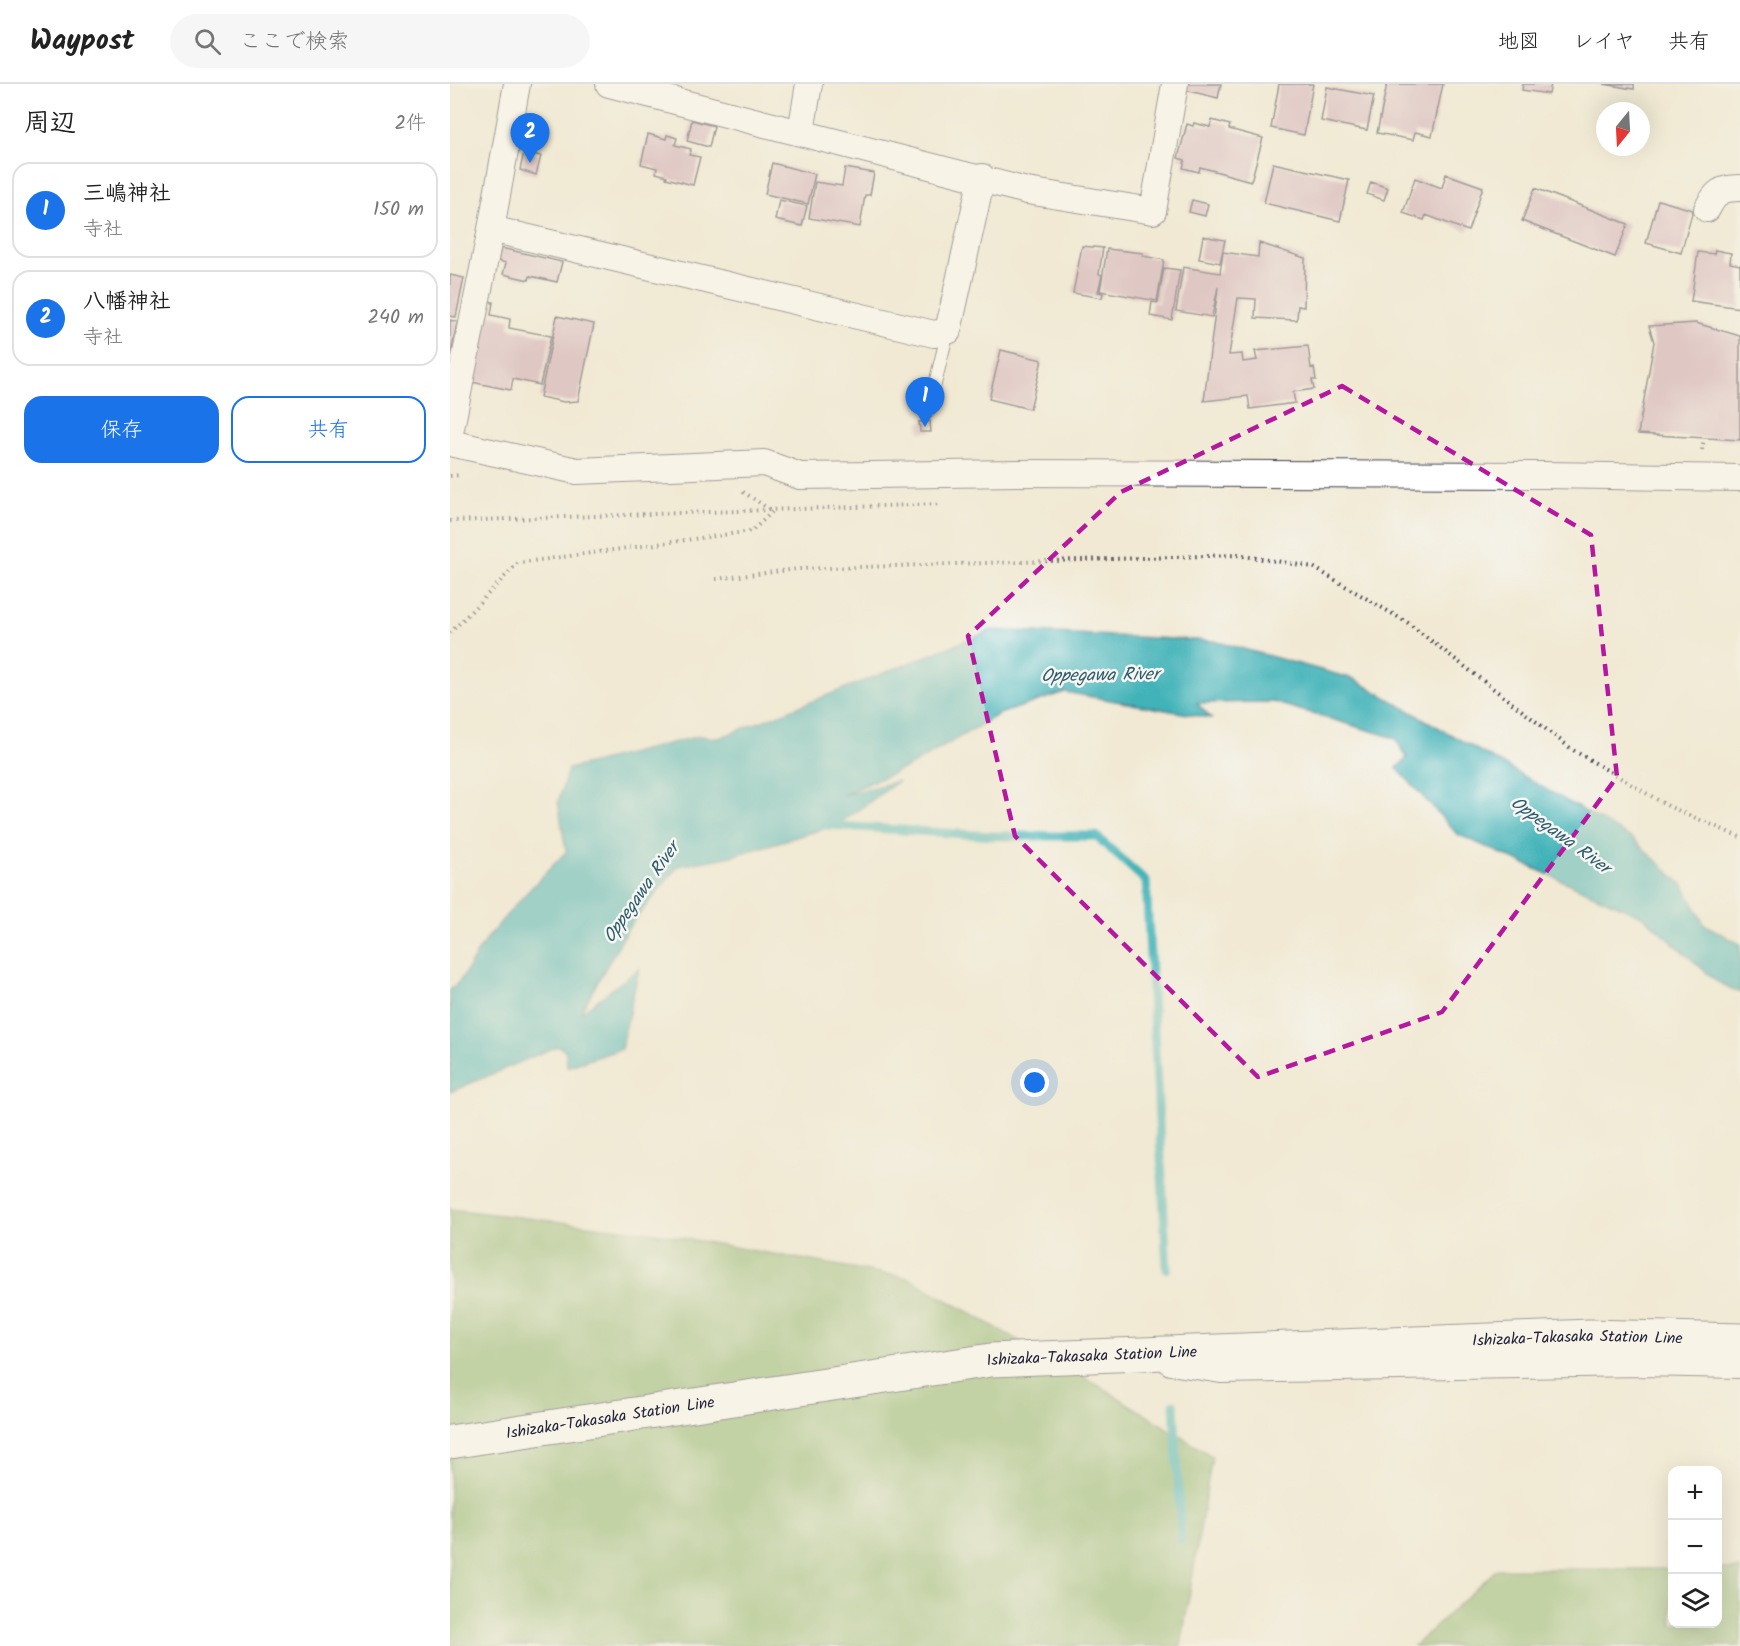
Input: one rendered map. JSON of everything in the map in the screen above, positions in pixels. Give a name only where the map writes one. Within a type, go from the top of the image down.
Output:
[{"type":"main road","name":"Ishizaka-Takasaka Station Line","points":[[450,1442],[991,1360],[1590,1336],[1740,1340]]},
{"type":"street","points":[[450,433],[491,229],[517,84]]},
{"type":"street","points":[[609,84],[982,177],[1028,191],[1153,211],[1175,84]]},
{"type":"street","points":[[801,132],[809,84]]},
{"type":"street","points":[[491,229],[934,334],[948,331],[982,177]]},
{"type":"street","points":[[1707,209],[1715,194],[1725,188],[1740,188]]},
{"type":"street","points":[[450,443],[577,471],[764,463],[800,476],[1029,473],[1740,478]]},
{"type":"street","points":[[1123,1355],[1221,1370],[1640,1364],[1740,1365]]},
{"type":"lane","points":[[928,412],[948,331]]},
{"type":"path","points":[[450,521],[773,511],[752,531],[518,563],[450,633]]},
{"type":"path","points":[[716,579],[798,569],[1237,555],[1313,567],[1408,623],[1573,750],[1668,806],[1740,837]]},
{"type":"highlighted area","points":[[1342,386],[1591,535],[1617,777],[1442,1012],[1258,1077],[1015,836],[968,636],[1121,492]]},
{"type":"green space","points":[[450,1209],[655,1233],[908,1278],[1098,1385],[1212,1456],[1181,1646],[450,1646]]},
{"type":"green space","points":[[1497,1569],[1668,1569],[1668,1628],[1722,1628],[1722,1569],[1740,1569],[1740,1646],[1414,1646]]},
{"type":"water","name":"Oppegawa River","points":[[992,630],[1214,641],[1354,679],[1633,839],[1684,886],[1704,924],[1740,944],[1740,993],[1716,981],[1644,917],[1457,834],[1397,768],[1407,758],[1395,738],[1273,702],[1197,703],[1211,718],[1065,692],[999,714],[912,765],[842,795],[899,781],[837,825],[728,857],[678,866],[629,927],[580,1013],[639,969],[621,1049],[567,1067],[566,1051],[558,1046],[450,1092],[450,990],[460,980],[482,945],[502,920],[566,852],[558,802],[568,769],[699,736],[719,738]]},
{"type":"building","points":[[1182,84],[1221,84],[1218,98],[1181,89]]},
{"type":"building","points":[[1279,84],[1313,84],[1304,135],[1271,128]]},
{"type":"building","points":[[1387,84],[1443,84],[1432,136],[1415,132],[1413,140],[1377,133]]},
{"type":"building","points":[[1523,84],[1551,84],[1549,94],[1522,90]]},
{"type":"building","points":[[1603,84],[1634,84],[1634,89]]},
{"type":"building","points":[[1327,87],[1374,96],[1367,130],[1321,121]]},
{"type":"building","points":[[692,120],[714,126],[709,147],[687,141]]},
{"type":"building","points":[[1212,120],[1230,125],[1229,129],[1263,138],[1251,181],[1200,167],[1199,172],[1183,168],[1185,160],[1178,158],[1187,124],[1193,126],[1194,123],[1210,127]]},
{"type":"building","points":[[648,134],[666,139],[667,135],[677,138],[675,145],[691,149],[689,155],[700,157],[693,185],[666,178],[667,176],[656,173],[657,168],[641,164]]},
{"type":"building","points":[[524,152],[541,156],[536,175],[520,170]]},
{"type":"building","points":[[772,163],[815,174],[808,204],[765,194]]},
{"type":"building","points":[[1273,163],[1349,180],[1340,221],[1264,203]]},
{"type":"building","points":[[845,168],[874,173],[870,195],[865,195],[860,227],[809,218],[815,182],[842,186]]},
{"type":"building","points":[[1446,174],[1483,187],[1468,231],[1426,215],[1424,220],[1403,213],[1415,178],[1442,188]]},
{"type":"building","points":[[1371,182],[1388,188],[1384,200],[1367,194]]},
{"type":"building","points":[[1535,188],[1628,224],[1615,257],[1522,221]]},
{"type":"building","points":[[779,200],[807,206],[802,226],[775,220]]},
{"type":"building","points":[[1192,200],[1208,204],[1205,216],[1189,212]]},
{"type":"building","points":[[1658,200],[1693,210],[1681,253],[1646,243]]},
{"type":"building","points":[[1203,236],[1225,240],[1220,263],[1199,259]]},
{"type":"building","points":[[1259,243],[1305,258],[1304,307],[1298,306],[1297,320],[1255,318],[1256,299],[1238,298],[1229,355],[1242,354],[1243,362],[1257,360],[1255,351],[1308,346],[1311,368],[1314,367],[1316,380],[1312,380],[1314,389],[1293,392],[1295,403],[1250,409],[1248,396],[1204,401],[1218,287],[1212,317],[1176,311],[1183,267],[1220,273],[1223,252],[1258,257]]},
{"type":"building","points":[[1082,246],[1103,248],[1099,274],[1102,275],[1098,292],[1103,293],[1102,298],[1073,293]]},
{"type":"building","points":[[501,248],[562,262],[557,282],[530,276],[529,280],[503,274],[506,263],[498,261]]},
{"type":"building","points":[[1107,249],[1143,253],[1143,256],[1164,260],[1157,301],[1100,291]]},
{"type":"building","points":[[1715,250],[1731,253],[1730,263],[1740,265],[1740,308],[1691,301],[1698,252],[1714,254]]},
{"type":"building","points":[[1164,268],[1180,270],[1172,320],[1150,316],[1152,302],[1158,303]]},
{"type":"building","points":[[450,275],[464,278],[456,317],[450,316]]},
{"type":"building","points":[[483,301],[493,302],[491,315],[510,319],[509,328],[551,336],[540,385],[513,379],[511,390],[466,381]]},
{"type":"building","points":[[557,316],[594,324],[578,401],[564,402],[540,397]]},
{"type":"building","points":[[450,320],[457,322],[451,354],[450,354]]},
{"type":"building","points":[[1696,323],[1740,336],[1740,440],[1638,434],[1654,342],[1649,326]]},
{"type":"building","points":[[1001,350],[1042,360],[1030,409],[989,399]]},
{"type":"building","points":[[930,421],[931,432],[920,432],[919,422]]},
{"type":"waterway","points":[[826,825],[994,836],[1096,836],[1146,881],[1167,1269]]},
{"type":"waterway","points":[[1174,1404],[1181,1540]]},
{"type":"place","name":"八幡神社","points":[[530,163]]},
{"type":"place","name":"三嶋神社","points":[[925,427]]}]
